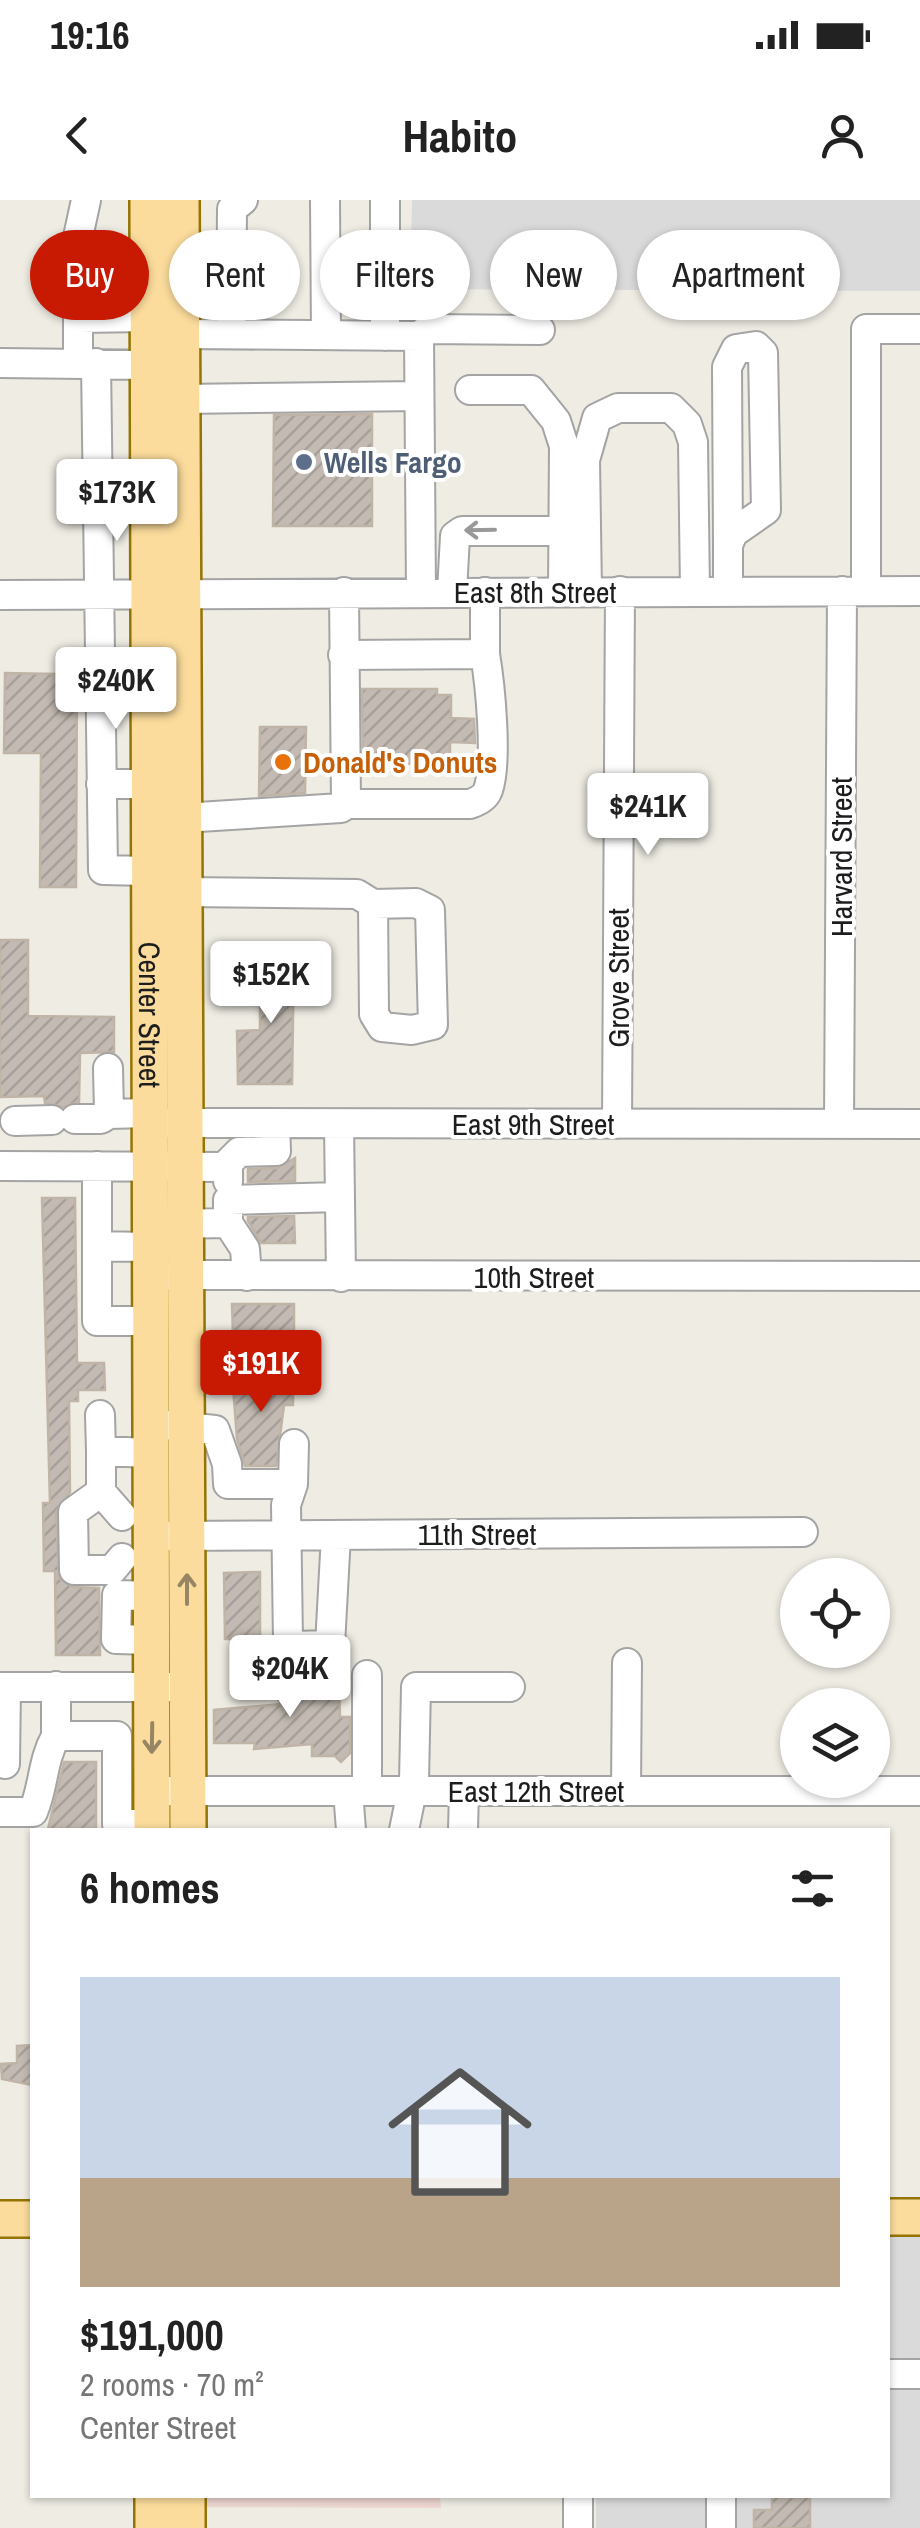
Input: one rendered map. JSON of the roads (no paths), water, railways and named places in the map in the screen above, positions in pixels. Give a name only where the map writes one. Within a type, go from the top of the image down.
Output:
[{"type":"main road","name":"Center Street","points":[[138,1820],[170,1687],[153,1640],[147,1537],[148,784],[165,594],[181,200]]},
{"type":"main road","name":"Center Street","points":[[148,201],[148,230]]},
{"type":"main road","name":"Center Street","points":[[149,317],[174,365],[165,594],[183,818],[185,1424],[147,1537],[188,1791],[188,1828]]},
{"type":"main road","points":[[890,2217],[920,2217]]},
{"type":"main road","points":[[0,2219],[30,2219]]},
{"type":"main road","points":[[152,2528],[153,2498]]},
{"type":"main road","points":[[186,2528],[187,2498]]},
{"type":"street","points":[[80,230],[86,200]]},
{"type":"street","points":[[139,200],[148,201]]},
{"type":"street","points":[[232,334],[232,209],[242,200]]},
{"type":"street","points":[[325,200],[326,335]]},
{"type":"street","points":[[385,200],[385,336]]},
{"type":"street","points":[[78,320],[87,363],[103,870],[148,871]]},
{"type":"street","name":"Harvard Street","points":[[839,1124],[854,591],[866,329],[920,329]]},
{"type":"street","points":[[174,365],[232,334],[418,336],[428,330],[540,330]]},
{"type":"street","points":[[418,336],[421,592]]},
{"type":"street","points":[[728,545],[733,533],[766,510],[763,352],[756,346],[736,349],[727,367],[728,591]]},
{"type":"street","points":[[0,363],[174,365],[419,396]]},
{"type":"street","points":[[470,390],[530,390],[556,421],[564,446],[564,531],[575,592]]},
{"type":"street","points":[[575,592],[585,460],[597,418],[618,408],[671,408],[688,424],[694,442],[695,591]]},
{"type":"street","points":[[452,592],[454,536],[462,531],[564,531]]},
{"type":"street","name":"East 8th Street","points":[[0,595],[920,591]]},
{"type":"street","points":[[344,592],[346,804]]},
{"type":"street","points":[[183,818],[342,808],[346,804],[481,800],[488,789],[491,689],[484,654],[485,592]]},
{"type":"street","name":"Grove Street","points":[[617,1124],[620,592]]},
{"type":"street","points":[[343,655],[484,654]]},
{"type":"street","points":[[101,784],[148,784]]},
{"type":"street","points":[[183,892],[331,892],[357,894],[374,904],[416,903],[430,910],[433,1024],[412,1030],[382,1026],[374,1014],[374,904]]},
{"type":"street","points":[[108,1068],[109,1114]]},
{"type":"street","name":"East 9th Street","points":[[16,1121],[102,1119],[109,1114],[183,1123],[920,1124]]},
{"type":"street","points":[[247,1276],[245,1250],[228,1212],[228,1166],[240,1152],[276,1151],[275,1123]]},
{"type":"street","points":[[340,1124],[341,1276]]},
{"type":"street","points":[[0,1166],[228,1166]]},
{"type":"street","points":[[97,1166],[97,1321],[148,1321]]},
{"type":"street","points":[[97,1246],[147,1249],[183,1224],[228,1212],[340,1197]]},
{"type":"street","name":"10th Street","points":[[147,1249],[183,1276],[920,1276]]},
{"type":"street","points":[[100,1416],[101,1492],[147,1537]]},
{"type":"street","points":[[101,1451],[150,1439],[185,1424],[215,1430],[227,1464],[228,1484],[294,1484]]},
{"type":"street","points":[[294,1444],[294,1484],[286,1505],[285,1536],[288,1642],[294,1646],[330,1645],[336,1536]]},
{"type":"street","name":"11th Street","points":[[101,1492],[73,1512],[74,1570],[112,1570],[147,1537],[804,1532]]},
{"type":"street","points":[[626,1791],[627,1663]]},
{"type":"street","points":[[351,1828],[367,1675]]},
{"type":"street","points":[[0,1812],[33,1812],[44,1787],[44,1758],[56,1736],[56,1686]]},
{"type":"street","points":[[4,1764],[3,1687],[170,1687]]},
{"type":"street","points":[[404,1828],[414,1781],[416,1687],[510,1687]]},
{"type":"street","points":[[56,1736],[117,1736],[138,1820]]},
{"type":"street","name":"East 12th Street","points":[[138,1820],[188,1791],[920,1792]]},
{"type":"street","points":[[462,1828],[464,1791]]},
{"type":"street","points":[[890,2374],[920,2374]]},
{"type":"street","points":[[578,2498],[578,2528]]},
{"type":"street","points":[[722,2498],[722,2528]]},
{"type":"place","name":"Wells Fargo","points":[[304,462]]},
{"type":"place","name":"Donald's Donuts","points":[[283,762]]}]
